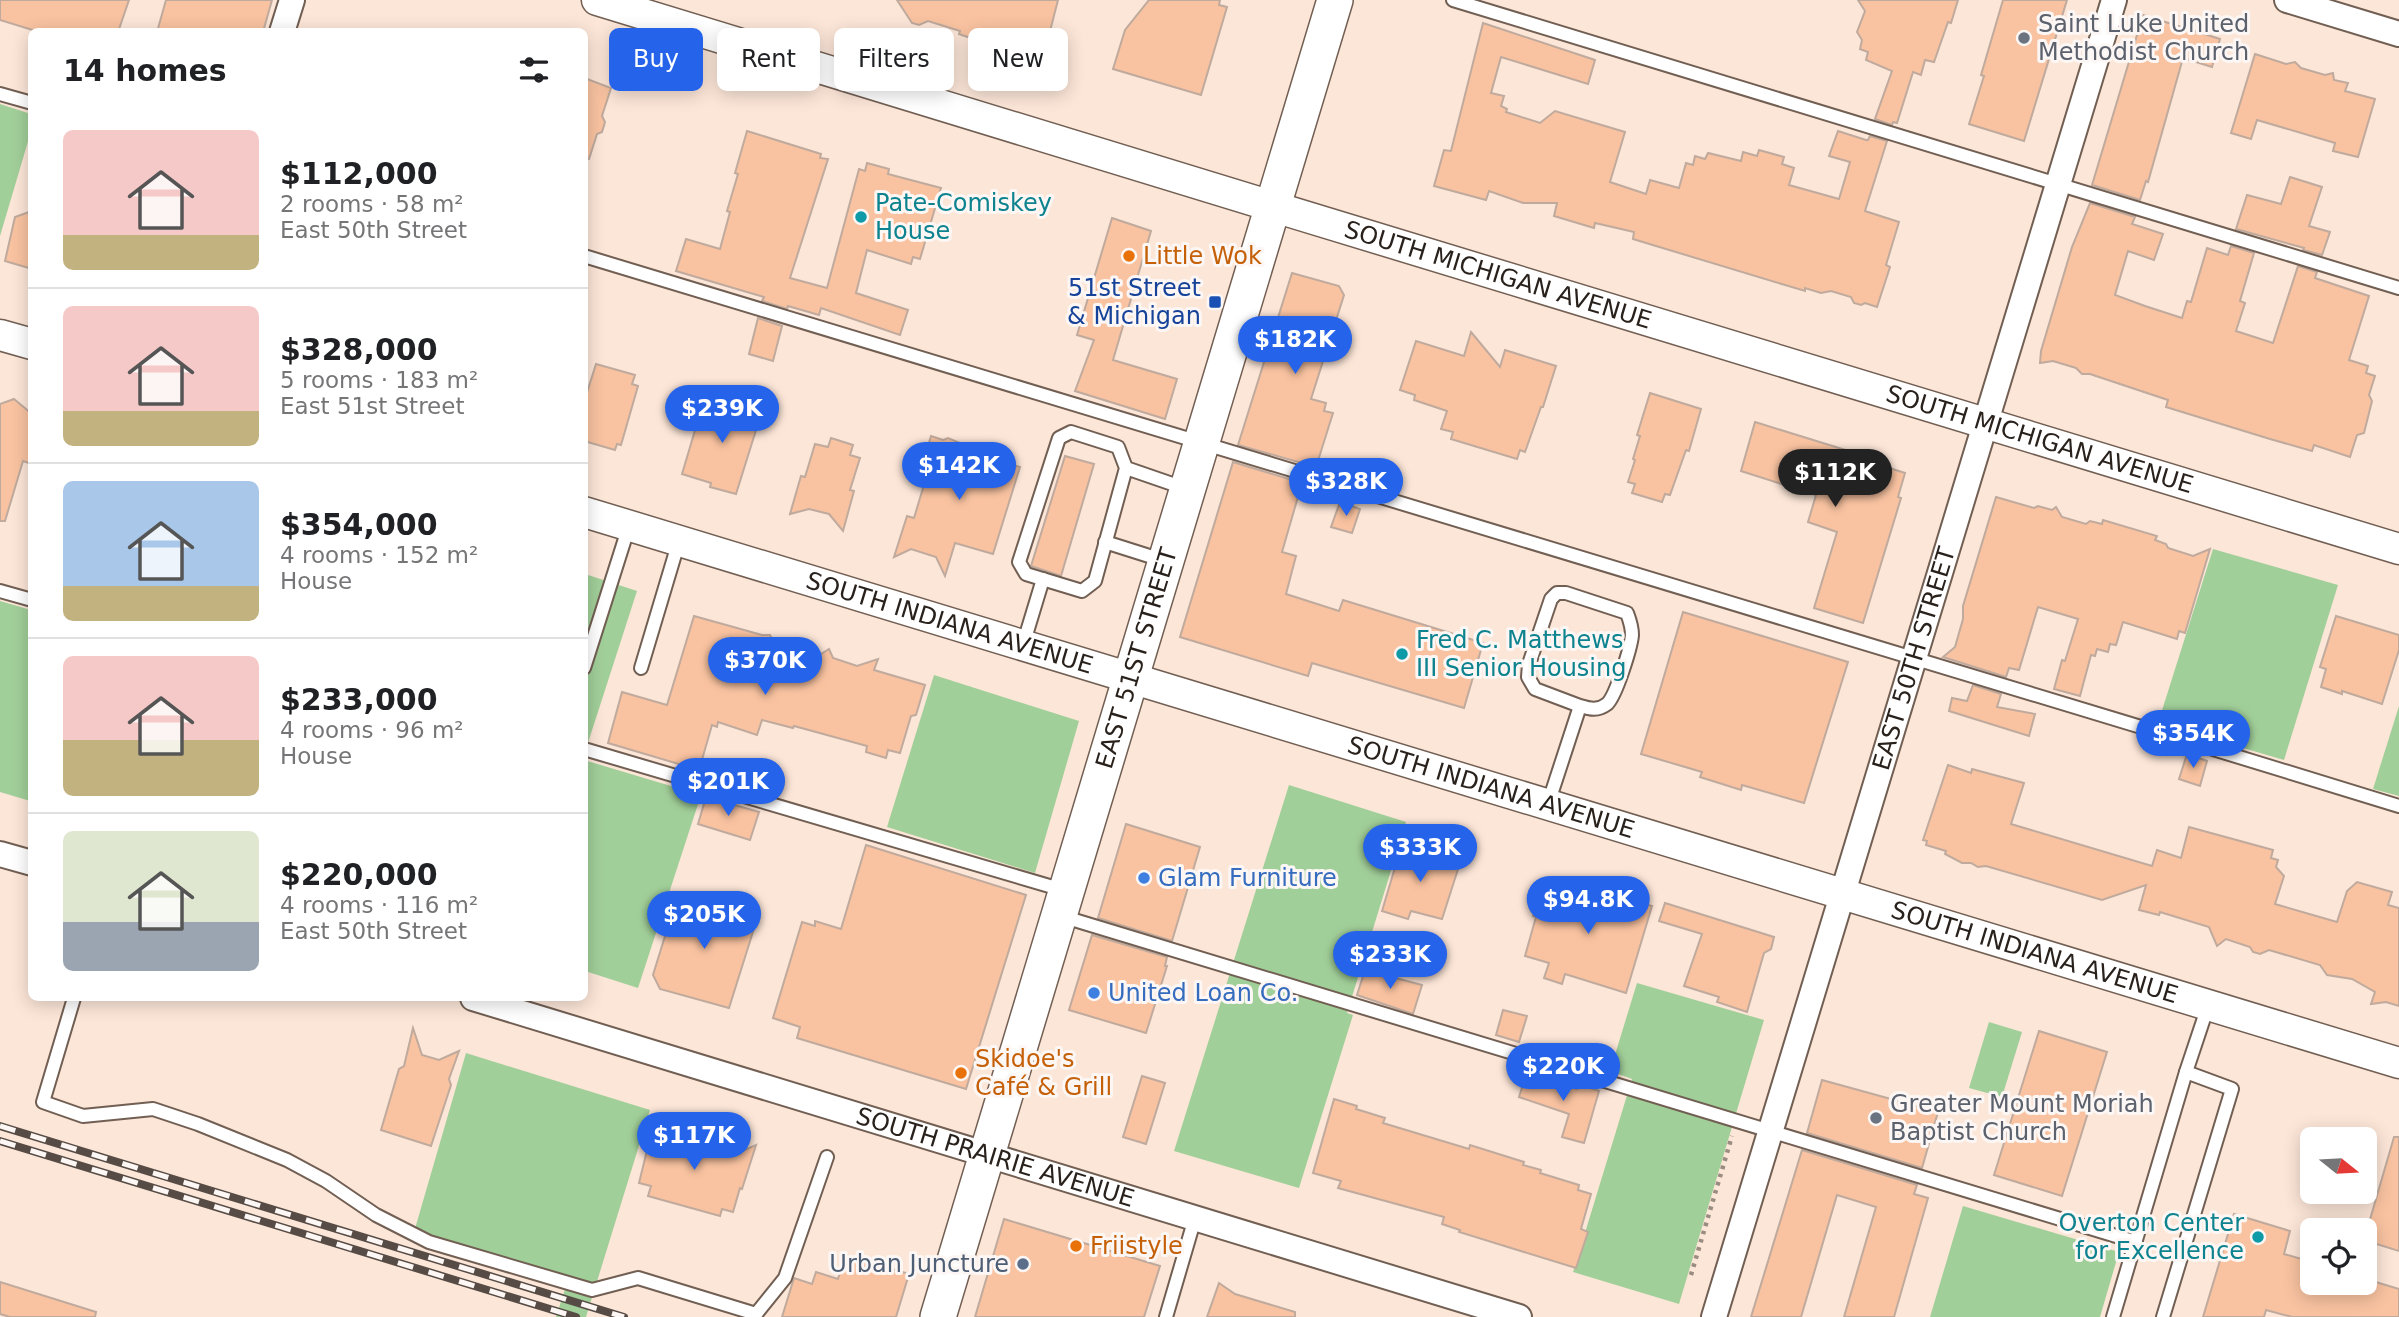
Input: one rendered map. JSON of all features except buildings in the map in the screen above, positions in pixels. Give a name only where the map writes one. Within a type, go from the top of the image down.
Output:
[{"type":"main road","name":"EAST 51ST STREET","points":[[938,1317],[1335,0]]},
{"type":"street","points":[[283,28],[292,0]]},
{"type":"street","name":"SOUTH MICHIGAN AVENUE","points":[[597,0],[1272,208],[2399,549]]},
{"type":"street","name":"EAST 50TH STREET","points":[[1714,1317],[2114,0]]},
{"type":"street","points":[[2287,0],[2399,34]]},
{"type":"street","points":[[0,335],[28,343]]},
{"type":"street","name":"SOUTH INDIANA AVENUE","points":[[588,513],[2399,1063]]},
{"type":"street","points":[[0,853],[28,862]]},
{"type":"street","name":"SOUTH PRAIRIE AVENUE","points":[[483,1001],[1519,1317]]},
{"type":"lane","points":[[1453,0],[2399,288]]},
{"type":"lane","points":[[0,94],[28,102]]},
{"type":"lane","points":[[588,257],[1201,445],[1915,657],[2399,806]]},
{"type":"lane","points":[[1071,432],[1118,447],[1126,468],[1105,542],[1095,581],[1082,591],[1026,574],[1019,562],[1059,438],[1071,432]]},
{"type":"lane","points":[[1126,468],[1188,489]]},
{"type":"lane","points":[[588,655],[629,526]]},
{"type":"lane","points":[[641,668],[679,541]]},
{"type":"lane","points":[[1105,542],[1166,561]]},
{"type":"lane","points":[[1023,645],[1043,579]]},
{"type":"lane","points":[[0,591],[28,599]]},
{"type":"lane","points":[[1557,593],[1566,593],[1627,613],[1632,623],[1632,638],[1612,696],[1606,705],[1593,710],[1580,706],[1535,689],[1528,677],[1529,664],[1550,599],[1557,593]]},
{"type":"lane","points":[[1548,805],[1580,706]]},
{"type":"lane","points":[[588,750],[1736,1122],[2136,1242]]},
{"type":"lane","points":[[73,1001],[43,1102],[83,1116],[153,1109],[198,1124],[287,1160],[327,1181],[376,1215],[429,1242],[592,1290],[638,1278],[756,1314],[785,1278],[827,1157]]},
{"type":"lane","points":[[2113,1317],[2208,1005]]},
{"type":"lane","points":[[2163,1317],[2232,1089],[2186,1073]]},
{"type":"lane","points":[[1166,1317],[1195,1218]]},
{"type":"path","points":[[1690,1275],[1736,1122]]},
{"type":"green space","points":[[0,104],[28,113],[28,142],[0,236]]},
{"type":"green space","points":[[2213,549],[2338,585],[2284,760],[2158,723]]},
{"type":"green space","points":[[588,575],[637,591],[588,743]]},
{"type":"green space","points":[[0,601],[28,609],[28,800],[0,792]]},
{"type":"green space","points":[[934,675],[1079,721],[1035,873],[887,827]]},
{"type":"green space","points":[[2399,706],[2399,796],[2373,789]]},
{"type":"green space","points":[[588,761],[701,795],[638,988],[588,972]]},
{"type":"green space","points":[[1289,785],[1406,822],[1347,1013],[1353,1015],[1299,1188],[1174,1151]]},
{"type":"green space","points":[[1637,983],[1764,1020],[1679,1304],[1573,1272],[1632,1079],[1610,1071]]},
{"type":"green space","points":[[1989,1022],[2022,1032],[2002,1097],[1969,1088]]},
{"type":"green space","points":[[466,1053],[650,1110],[586,1317],[556,1317],[567,1283],[412,1239]]},
{"type":"green space","points":[[1963,1206],[2119,1252],[2100,1317],[1930,1317]]},
{"type":"railway","points":[[0,1126],[624,1317]]},
{"type":"railway","points":[[0,1141],[576,1317]]},
{"type":"place","name":"Saint Luke United Methodist Church","points":[[2024,38]]},
{"type":"place","name":"Pate-Comiskey House","points":[[861,217]]},
{"type":"place","name":"Little Wok","points":[[1129,256]]},
{"type":"place","name":"51st Street & Michigan","points":[[1215,302]]},
{"type":"place","name":"Fred C. Matthews III Senior Housing","points":[[1402,654]]},
{"type":"place","name":"Glam Furniture","points":[[1144,878]]},
{"type":"place","name":"United Loan Co.","points":[[1094,993]]},
{"type":"place","name":"Skidoe's Café & Grill","points":[[961,1073]]},
{"type":"place","name":"Greater Mount Moriah Baptist Church","points":[[1876,1118]]},
{"type":"place","name":"Overton Center for Excellence","points":[[2258,1237]]},
{"type":"place","name":"Friistyle","points":[[1076,1246]]},
{"type":"place","name":"Urban Juncture","points":[[1023,1264]]}]
